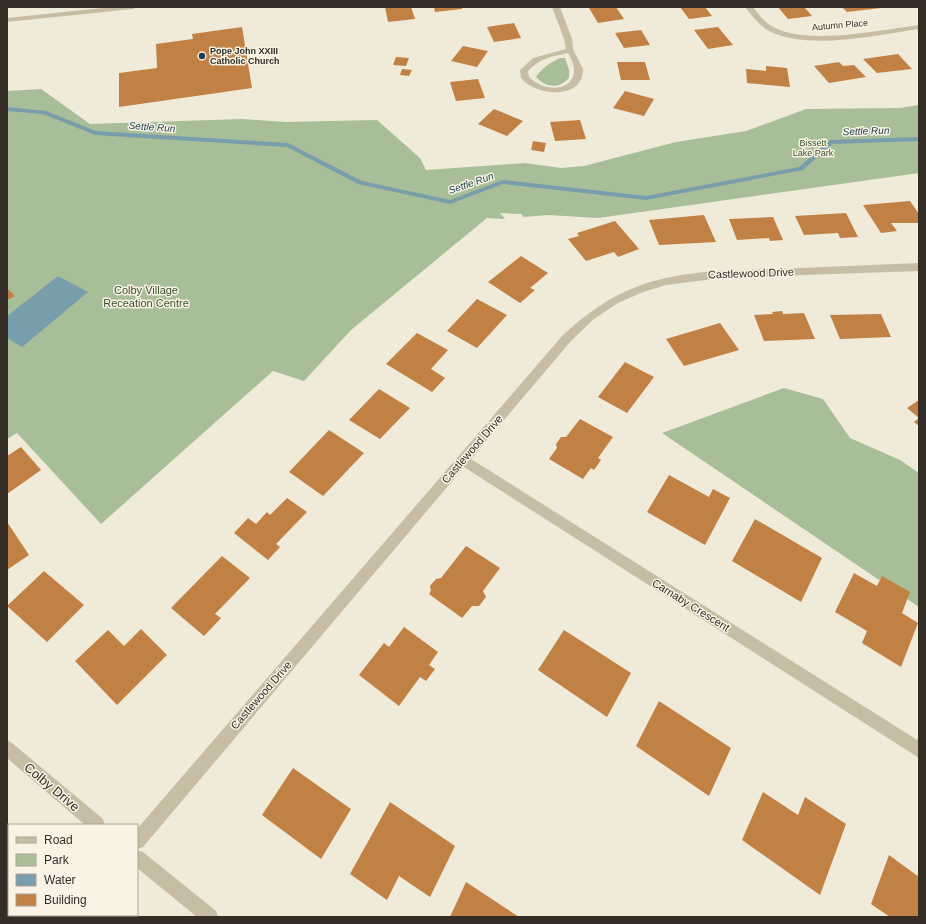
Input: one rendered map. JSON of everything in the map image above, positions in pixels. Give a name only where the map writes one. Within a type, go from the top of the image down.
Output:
[{"type":"street","points":[[7,20],[133,7]]},
{"type":"street","points":[[556,7],[564,26],[570,50],[578,63],[579,73],[575,81],[567,87],[556,90],[544,90],[535,87],[527,80],[524,74],[526,67],[533,61],[570,50]]},
{"type":"street","name":"Autumn Place","points":[[749,7],[764,24],[772,29],[784,34],[802,38],[829,37],[919,27]]},
{"type":"street","name":"Castlewood Drive","points":[[138,840],[578,326],[603,306],[630,293],[658,283],[697,276],[919,267]]},
{"type":"street","name":"Carnaby Crescent","points":[[463,460],[919,750]]},
{"type":"street","name":"Colby Drive","points":[[7,748],[96,824]]},
{"type":"street","points":[[138,859],[210,917]]},
{"type":"green space","points":[[560,58],[565,58],[569,70],[569,78],[565,82],[552,86],[540,81],[536,77],[546,66]]},
{"type":"green space","name":"Colby Village Receation Centre","points":[[41,89],[90,124],[242,119],[285,122],[377,120],[420,158],[426,170],[525,163],[561,168],[584,166],[676,142],[746,131],[806,109],[900,108],[919,105],[919,173],[598,218],[548,215],[524,217],[521,214],[500,213],[505,219],[487,218],[351,330],[304,381],[273,371],[101,524],[17,433],[7,439],[7,91]]},
{"type":"green space","points":[[784,388],[823,399],[850,438],[900,460],[919,473],[919,607],[662,433]]},
{"type":"water","points":[[58,276],[88,292],[22,347],[7,338],[7,316]]},
{"type":"building","points":[[385,7],[411,7],[415,19],[388,22]]},
{"type":"building","points":[[434,7],[462,7],[462,9],[435,12]]},
{"type":"building","points":[[616,7],[624,19],[598,23],[589,8]]},
{"type":"building","points":[[680,7],[705,7],[712,16],[689,19]]},
{"type":"building","points":[[778,7],[804,7],[812,16],[788,19]]},
{"type":"building","points":[[842,7],[881,7],[881,8],[847,12]]},
{"type":"building","points":[[514,23],[521,38],[494,42],[487,27]]},
{"type":"building","name":"Pope John XXIII Catholic Church","points":[[242,27],[252,88],[119,107],[119,73],[157,68],[156,44],[193,39],[192,34]]},
{"type":"building","points":[[718,27],[733,45],[708,49],[694,30]]},
{"type":"building","points":[[641,30],[650,45],[624,48],[615,33]]},
{"type":"building","points":[[463,46],[488,51],[477,67],[451,61]]},
{"type":"building","points":[[898,54],[912,69],[877,73],[863,59]]},
{"type":"building","points":[[396,57],[409,58],[406,66],[393,65]]},
{"type":"building","points":[[617,62],[645,62],[650,80],[621,80]]},
{"type":"building","points":[[839,62],[843,66],[854,65],[866,77],[829,83],[814,66]]},
{"type":"building","points":[[766,66],[787,68],[790,87],[747,83],[746,69],[766,71]]},
{"type":"building","points":[[402,69],[412,70],[409,76],[400,75]]},
{"type":"building","points":[[478,79],[485,98],[456,101],[450,82]]},
{"type":"building","points":[[625,91],[654,99],[644,116],[613,108]]},
{"type":"building","points":[[494,109],[523,121],[507,136],[478,124]]},
{"type":"building","points":[[580,120],[586,139],[555,141],[550,122]]},
{"type":"building","points":[[533,141],[546,143],[544,152],[531,150]]},
{"type":"building","points":[[910,201],[919,214],[919,223],[891,223],[897,231],[881,233],[863,205]]},
{"type":"building","points":[[846,213],[858,237],[840,238],[838,233],[804,235],[795,216]]},
{"type":"building","points":[[704,215],[716,242],[659,245],[649,220]]},
{"type":"building","points":[[773,217],[783,240],[770,241],[769,238],[737,240],[729,219]]},
{"type":"building","points":[[615,221],[639,249],[618,257],[614,252],[586,261],[568,239],[579,236],[577,233]]},
{"type":"building","points":[[521,256],[548,273],[530,288],[535,290],[520,303],[488,282]]},
{"type":"building","points":[[7,288],[15,296],[7,300]]},
{"type":"building","points":[[477,299],[507,315],[477,348],[447,331]]},
{"type":"building","points":[[782,311],[783,314],[804,313],[815,339],[764,341],[754,315],[773,314],[772,312]]},
{"type":"building","points":[[881,314],[891,337],[840,339],[830,315]]},
{"type":"building","points":[[720,323],[739,350],[684,366],[666,339]]},
{"type":"building","points":[[417,333],[448,350],[431,369],[445,378],[432,392],[386,364]]},
{"type":"building","points":[[625,362],[654,377],[627,413],[598,397]]},
{"type":"building","points":[[379,389],[410,408],[380,439],[349,420]]},
{"type":"building","points":[[919,400],[919,418],[907,408]]},
{"type":"building","points":[[919,418],[919,426],[914,422]]},
{"type":"building","points":[[580,419],[613,437],[598,458],[601,460],[594,470],[591,468],[583,479],[549,459],[557,448],[556,444],[561,437],[566,437]]},
{"type":"building","points":[[329,430],[364,453],[323,496],[289,472]]},
{"type":"building","points":[[21,447],[41,470],[7,494],[7,456]]},
{"type":"building","points":[[669,475],[709,497],[713,489],[730,498],[705,545],[647,512]]},
{"type":"building","points":[[287,498],[307,512],[276,544],[280,547],[268,560],[234,533],[248,518],[256,524],[267,512],[270,515]]},
{"type":"building","points":[[755,519],[822,558],[801,602],[732,561]]},
{"type":"building","points":[[7,522],[29,555],[7,570]]},
{"type":"building","points":[[466,546],[500,568],[483,591],[486,597],[479,606],[472,606],[462,618],[429,594],[431,591],[430,586],[436,579],[441,578]]},
{"type":"building","points":[[222,556],[250,578],[215,614],[221,618],[204,636],[171,608]]},
{"type":"building","points":[[44,571],[84,605],[47,642],[7,606]]},
{"type":"building","points":[[854,573],[877,586],[882,576],[910,592],[902,613],[918,623],[901,667],[862,643],[867,631],[835,612]]},
{"type":"building","points":[[404,627],[438,652],[429,665],[435,669],[426,681],[420,677],[399,706],[359,675],[384,643],[389,647]]},
{"type":"building","points":[[141,629],[167,655],[117,705],[75,661],[108,630],[124,646]]},
{"type":"building","points":[[564,630],[631,673],[607,717],[538,670]]},
{"type":"building","points":[[659,701],[731,748],[709,796],[636,746]]},
{"type":"building","points":[[293,768],[351,809],[321,859],[262,815]]},
{"type":"building","points":[[763,792],[798,815],[805,797],[846,824],[820,895],[742,840]]},
{"type":"building","points":[[390,802],[455,846],[430,897],[399,876],[387,900],[350,874]]},
{"type":"building","points":[[889,855],[919,877],[919,917],[890,917],[871,904]]},
{"type":"building","points":[[466,882],[519,917],[450,917]]},
{"type":"waterway","name":"Settle Run","points":[[7,109],[44,112],[95,133],[288,145],[360,183],[450,202],[503,182],[646,198],[801,169],[830,142],[919,139]]},
{"type":"place","name":"Pope John XXIII Catholic Church","points":[[202,56]]},
{"type":"park label","name":"Bissett Lake Park","points":[[813,148]]}]
